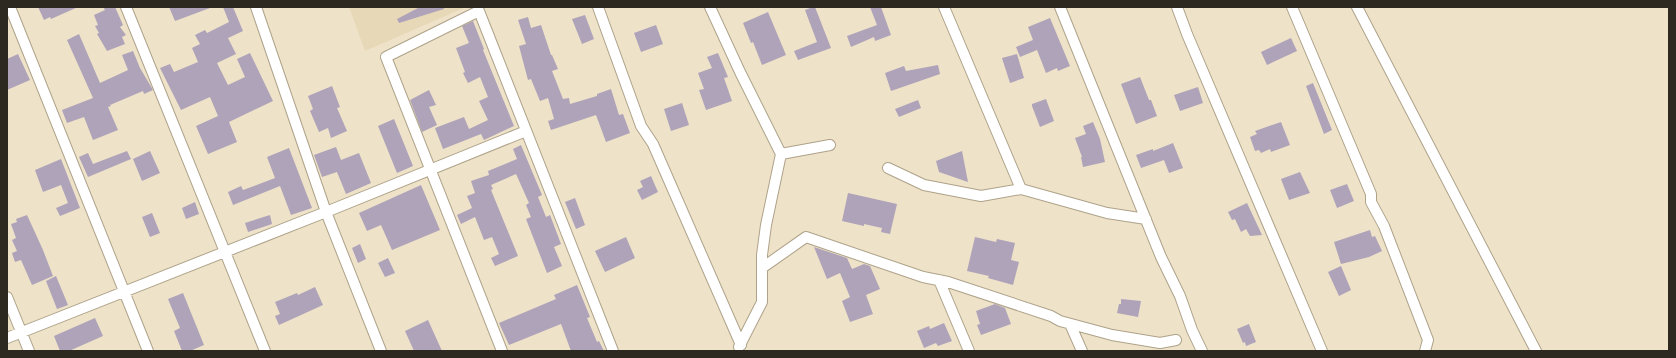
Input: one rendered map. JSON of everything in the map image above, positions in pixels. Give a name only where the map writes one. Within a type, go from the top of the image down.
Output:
[{"type":"street","points":[[10,7],[148,351]]},
{"type":"street","points":[[126,7],[265,351]]},
{"type":"street","points":[[256,7],[326,212],[381,351]]},
{"type":"street","points":[[598,7],[641,126],[653,144],[739,348]]},
{"type":"street","points":[[710,7],[740,72],[781,154],[766,225],[762,256],[762,302],[739,348]]},
{"type":"street","points":[[944,7],[1021,189]]},
{"type":"street","points":[[1060,7],[1162,258],[1180,296],[1192,330],[1202,351]]},
{"type":"street","points":[[1177,7],[1187,34],[1322,351]]},
{"type":"street","points":[[1292,7],[1371,194],[1371,202],[1384,226],[1428,340],[1425,351]]},
{"type":"street","points":[[1357,7],[1536,351]]},
{"type":"street","points":[[502,351],[386,57],[480,11],[613,351]]},
{"type":"street","points":[[7,338],[526,131]]},
{"type":"street","points":[[781,154],[830,145]]},
{"type":"street","points":[[888,168],[924,185],[981,196],[1021,189],[1107,213],[1146,219]]},
{"type":"street","points":[[762,268],[806,237],[923,277],[939,280],[1051,316],[1070,324],[1112,335],[1160,343],[1176,340]]},
{"type":"street","points":[[939,280],[969,351]]},
{"type":"street","points":[[7,297],[29,351]]},
{"type":"street","points":[[1070,324],[1082,351]]},
{"type":"shaded area","points":[[349,7],[466,7],[365,51]]},
{"type":"building","points":[[38,7],[78,7],[51,19],[50,17],[44,20]]},
{"type":"building","points":[[103,7],[115,7],[123,25],[120,27],[126,35],[122,37],[125,44],[107,51],[97,34],[99,33],[95,26],[98,25],[94,15],[105,10]]},
{"type":"building","points":[[169,7],[210,7],[210,8],[175,21]]},
{"type":"building","points":[[223,7],[233,7],[243,31],[228,38],[236,54],[217,63],[228,85],[245,77],[237,59],[250,53],[273,101],[229,122],[237,142],[208,154],[196,126],[218,116],[210,97],[181,110],[160,68],[170,64],[174,72],[198,62],[192,48],[200,44],[195,35],[205,30],[207,33],[229,22]]},
{"type":"building","points":[[420,7],[444,7],[444,9],[399,23],[397,19]]},
{"type":"building","points":[[815,7],[831,48],[798,60],[794,51],[817,42],[805,10]]},
{"type":"building","points":[[870,7],[881,7],[891,35],[875,41],[874,37],[851,47],[847,36],[877,25]]},
{"type":"building","points":[[768,12],[786,55],[762,65],[753,42],[751,43],[743,23]]},
{"type":"building","points":[[585,15],[594,39],[582,44],[572,19]]},
{"type":"building","points":[[528,17],[531,28],[541,25],[551,55],[558,69],[552,71],[563,99],[569,98],[570,104],[597,96],[597,94],[611,89],[619,115],[623,114],[630,133],[606,142],[596,115],[551,130],[548,121],[554,119],[548,98],[540,101],[531,79],[528,80],[519,46],[526,44],[518,20]]},
{"type":"building","points":[[1050,18],[1070,66],[1058,71],[1057,68],[1046,73],[1037,50],[1020,57],[1016,47],[1033,40],[1028,27]]},
{"type":"building","points":[[473,21],[484,49],[483,50],[514,126],[484,140],[481,134],[443,149],[435,128],[464,117],[469,129],[488,120],[479,101],[488,97],[480,77],[468,83],[463,73],[465,72],[456,48],[469,43],[462,26]]},
{"type":"building","points":[[656,25],[663,44],[641,52],[634,33]]},
{"type":"building","points":[[79,34],[100,83],[128,70],[122,55],[133,51],[140,68],[153,90],[144,94],[143,91],[110,105],[111,106],[108,107],[118,130],[93,140],[84,117],[67,123],[62,110],[93,98],[67,40]]},
{"type":"building","points":[[1291,38],[1297,51],[1267,65],[1261,52]]},
{"type":"building","points":[[718,53],[728,77],[724,78],[732,101],[706,110],[699,90],[704,89],[698,73],[712,68],[707,57]]},
{"type":"building","points":[[18,54],[30,80],[7,90],[7,59]]},
{"type":"building","points":[[1017,54],[1024,78],[1010,83],[1002,58]]},
{"type":"building","points":[[938,65],[940,74],[891,91],[885,73],[904,66],[906,71]]},
{"type":"building","points":[[1140,77],[1157,116],[1136,124],[1121,84]]},
{"type":"building","points":[[1313,83],[1332,130],[1324,134],[1306,86]]},
{"type":"building","points":[[332,86],[340,107],[337,108],[347,131],[331,138],[328,128],[319,132],[310,111],[313,109],[308,96]]},
{"type":"building","points":[[1198,87],[1203,103],[1180,111],[1174,95]]},
{"type":"building","points":[[429,90],[436,105],[429,107],[437,125],[422,132],[410,100]]},
{"type":"building","points":[[1046,99],[1054,121],[1040,127],[1032,104]]},
{"type":"building","points":[[918,100],[921,108],[899,117],[895,109]]},
{"type":"building","points":[[682,103],[689,125],[671,131],[664,109]]},
{"type":"building","points":[[394,119],[413,166],[397,173],[378,126]]},
{"type":"building","points":[[1093,122],[1100,139],[1105,162],[1083,167],[1082,157],[1075,138],[1086,134],[1083,126]]},
{"type":"building","points":[[1281,122],[1290,145],[1271,152],[1270,149],[1261,153],[1259,150],[1255,151],[1250,137],[1257,134],[1255,131]]},
{"type":"building","points":[[1173,143],[1183,168],[1169,173],[1164,160],[1141,168],[1136,155],[1153,149],[1153,151]]},
{"type":"building","points":[[521,145],[542,195],[538,197],[546,217],[550,215],[561,244],[554,247],[562,266],[547,273],[526,219],[531,217],[526,205],[529,203],[516,174],[491,185],[493,189],[491,190],[518,256],[495,266],[491,258],[499,254],[492,237],[484,240],[475,217],[461,224],[457,215],[472,208],[467,196],[475,193],[471,181],[489,175],[488,171],[517,159],[513,149]]},
{"type":"building","points":[[336,147],[341,160],[359,153],[371,183],[346,194],[337,172],[322,177],[314,155]]},
{"type":"building","points":[[289,148],[312,208],[291,215],[280,186],[233,205],[228,192],[241,186],[243,190],[275,178],[267,157]]},
{"type":"building","points":[[127,151],[131,159],[88,177],[79,157],[88,153],[93,164]]},
{"type":"building","points":[[150,151],[160,173],[142,181],[133,159]]},
{"type":"building","points":[[962,151],[968,182],[939,172],[936,161]]},
{"type":"building","points":[[61,159],[80,208],[60,216],[56,208],[68,203],[61,185],[43,192],[35,170]]},
{"type":"building","points":[[1300,172],[1310,193],[1289,200],[1281,179]]},
{"type":"building","points":[[651,176],[658,192],[642,200],[637,190],[643,187],[640,181]]},
{"type":"building","points":[[1347,184],[1354,201],[1337,208],[1330,190]]},
{"type":"building","points":[[421,185],[440,230],[392,250],[381,225],[367,231],[359,213]]},
{"type":"building","points":[[848,193],[897,204],[890,234],[881,232],[882,228],[842,221]]},
{"type":"building","points":[[575,198],[585,225],[576,229],[565,202]]},
{"type":"building","points":[[195,202],[199,214],[186,219],[182,208]]},
{"type":"building","points":[[1247,203],[1262,235],[1250,236],[1246,229],[1241,232],[1235,219],[1232,220],[1228,212]]},
{"type":"building","points":[[152,213],[160,233],[150,237],[142,217]]},
{"type":"building","points":[[27,215],[53,276],[32,285],[21,260],[15,262],[12,253],[17,251],[12,240],[16,238],[11,224],[17,222],[16,219]]},
{"type":"building","points":[[270,215],[272,224],[248,232],[245,223]]},
{"type":"building","points":[[1370,230],[1372,237],[1375,236],[1382,251],[1369,257],[1341,264],[1334,242]]},
{"type":"building","points":[[626,237],[635,258],[605,272],[595,251]]},
{"type":"building","points":[[975,237],[996,242],[997,239],[1015,243],[1011,260],[1019,262],[1013,285],[988,278],[989,276],[967,271]]},
{"type":"building","points":[[360,244],[366,259],[358,263],[352,248]]},
{"type":"building","points":[[814,247],[847,258],[852,269],[864,264],[870,266],[880,289],[866,295],[873,314],[850,322],[842,301],[850,297],[840,273],[827,279]]},
{"type":"building","points":[[388,258],[395,273],[385,277],[378,263]]},
{"type":"building","points":[[1341,266],[1351,290],[1339,296],[1328,272]]},
{"type":"building","points":[[56,276],[68,305],[57,309],[46,281]]},
{"type":"building","points":[[577,285],[590,317],[587,318],[597,342],[599,341],[604,351],[571,351],[561,324],[509,345],[499,323],[556,299],[554,295]]},
{"type":"building","points":[[315,287],[323,305],[279,325],[275,316],[280,314],[275,302],[297,293],[298,295]]},
{"type":"building","points":[[183,293],[204,345],[190,351],[182,351],[174,331],[180,328],[168,299]]},
{"type":"building","points":[[1121,299],[1141,301],[1138,317],[1117,313],[1119,304],[1121,304]]},
{"type":"building","points":[[995,304],[1005,308],[1011,324],[981,335],[977,325],[980,324],[976,311]]},
{"type":"building","points":[[95,318],[103,336],[69,351],[60,351],[54,336]]},
{"type":"building","points":[[428,320],[442,351],[414,351],[405,331]]},
{"type":"building","points":[[944,323],[952,341],[938,346],[936,343],[924,348],[917,331],[929,326],[930,329]]},
{"type":"building","points":[[1249,324],[1256,342],[1246,346],[1245,342],[1243,343],[1237,329]]}]
